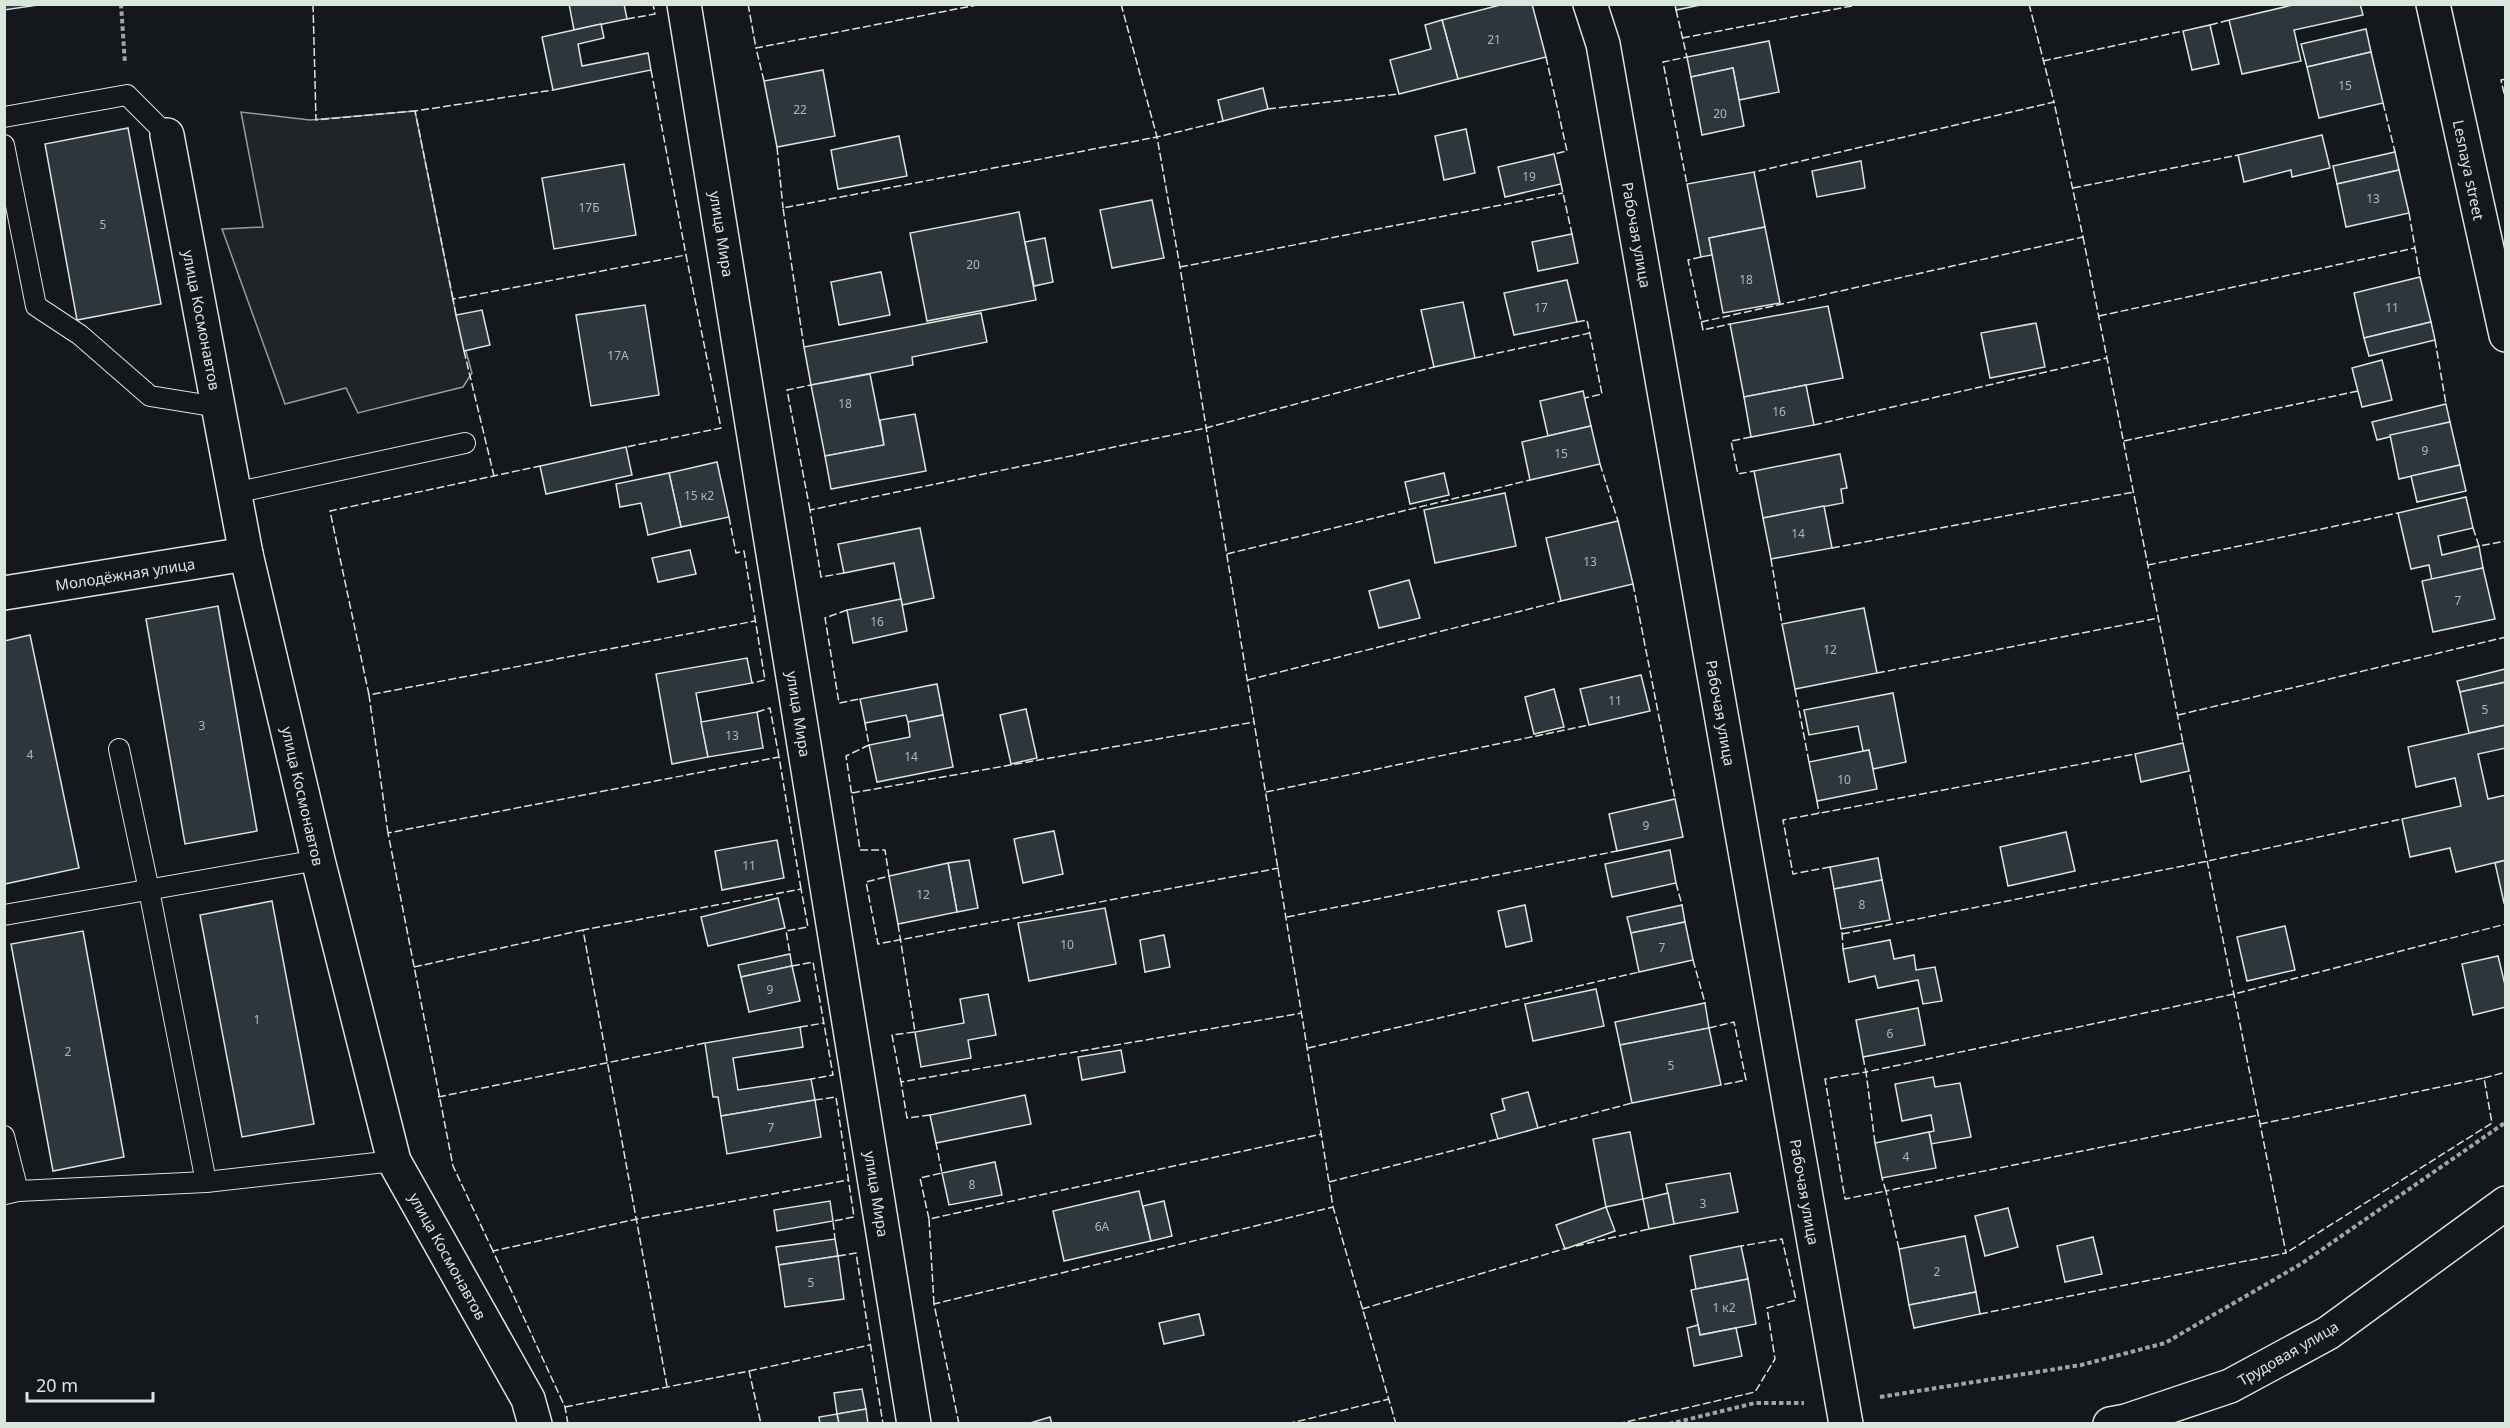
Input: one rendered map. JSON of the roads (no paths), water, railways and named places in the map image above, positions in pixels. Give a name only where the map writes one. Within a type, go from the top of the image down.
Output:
[{"type":"street","name":"улица Мира","points":[[684,4],[914,1424]]},
{"type":"street","name":"Рабочая улица","points":[[1590,4],[1605,56],[1844,1413]]},
{"type":"street","name":"Lesnaya street","points":[[2433,4],[2505,335]]},
{"type":"street","name":"улица Космонавтов","points":[[167,135],[246,554],[318,860],[394,1161],[528,1399],[535,1424]]},
{"type":"street","name":"Молодёжная улица","points":[[4,593],[246,554]]},
{"type":"street","name":"Трудовая улица","points":[[2110,1424],[2127,1421],[2230,1386],[2328,1333],[2505,1203]]},
{"type":"lane","points":[[4,117],[127,95],[167,135]]},
{"type":"lane","points":[[4,145],[36,306],[80,335],[150,396],[218,407]]},
{"type":"lane","points":[[234,493],[465,443]]},
{"type":"lane","points":[[119,749],[206,1182]]},
{"type":"lane","points":[[4,915],[318,860]]},
{"type":"lane","points":[[4,1136],[11,1192],[206,1182],[394,1161]]}]
